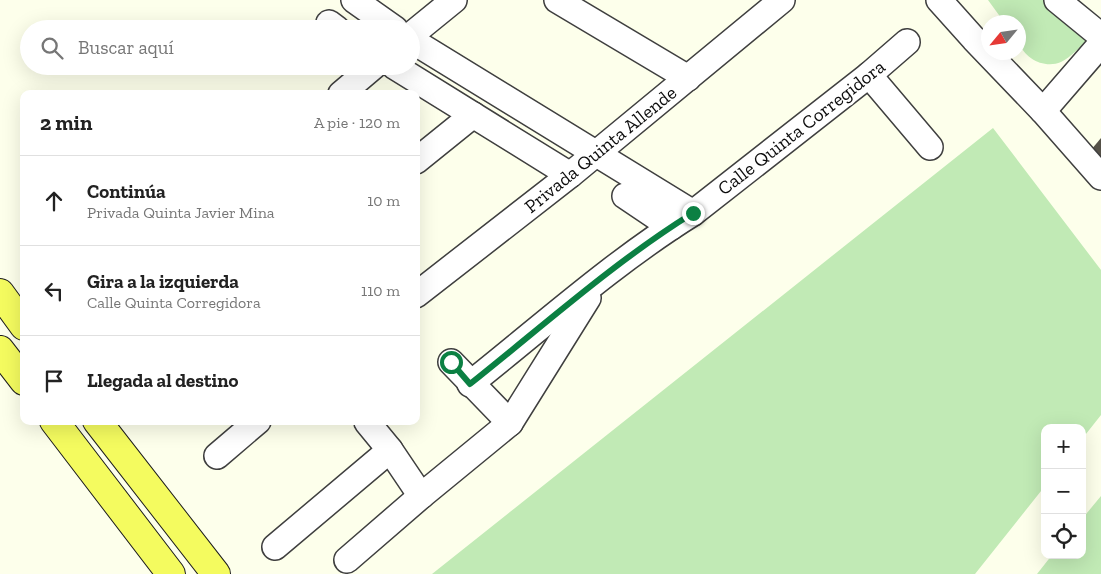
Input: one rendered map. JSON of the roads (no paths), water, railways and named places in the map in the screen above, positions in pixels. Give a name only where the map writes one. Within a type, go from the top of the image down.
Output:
[{"type":"main road","points":[[0,293],[20,320]]},
{"type":"main road","points":[[0,350],[20,376]]},
{"type":"main road","points":[[57,425],[171,574]]},
{"type":"main road","points":[[100,425],[216,574]]},
{"type":"street","points":[[354,0],[382,20]]},
{"type":"street","points":[[420,28],[454,0]]},
{"type":"street","points":[[557,0],[688,78]]},
{"type":"street","points":[[938,0],[1043,111],[1101,177]]},
{"type":"street","points":[[1057,0],[1101,36]]},
{"type":"street","name":"Privada Quinta Allende","points":[[420,292],[570,175],[688,78],[775,2]]},
{"type":"street","name":"Calle Quinta Corregidora","points":[[470,384],[598,281],[693,213],[869,75],[907,42]]},
{"type":"street","points":[[1043,111],[1101,44]]},
{"type":"street","points":[[420,46],[693,213]]},
{"type":"street","points":[[346,90],[363,75]]},
{"type":"street","points":[[409,75],[570,175]]},
{"type":"street","points":[[869,75],[930,147]]},
{"type":"street","points":[[420,157],[473,115]]},
{"type":"street","points":[[625,196],[671,227]]},
{"type":"street","name":"Calle Quinta Corregidora","points":[[347,560],[510,423],[598,281]]},
{"type":"street","points":[[451,362],[470,384],[510,423]]},
{"type":"street","points":[[217,456],[253,425]]},
{"type":"street","points":[[369,425],[390,450],[421,496]]},
{"type":"street","points":[[276,547],[390,450]]}]
